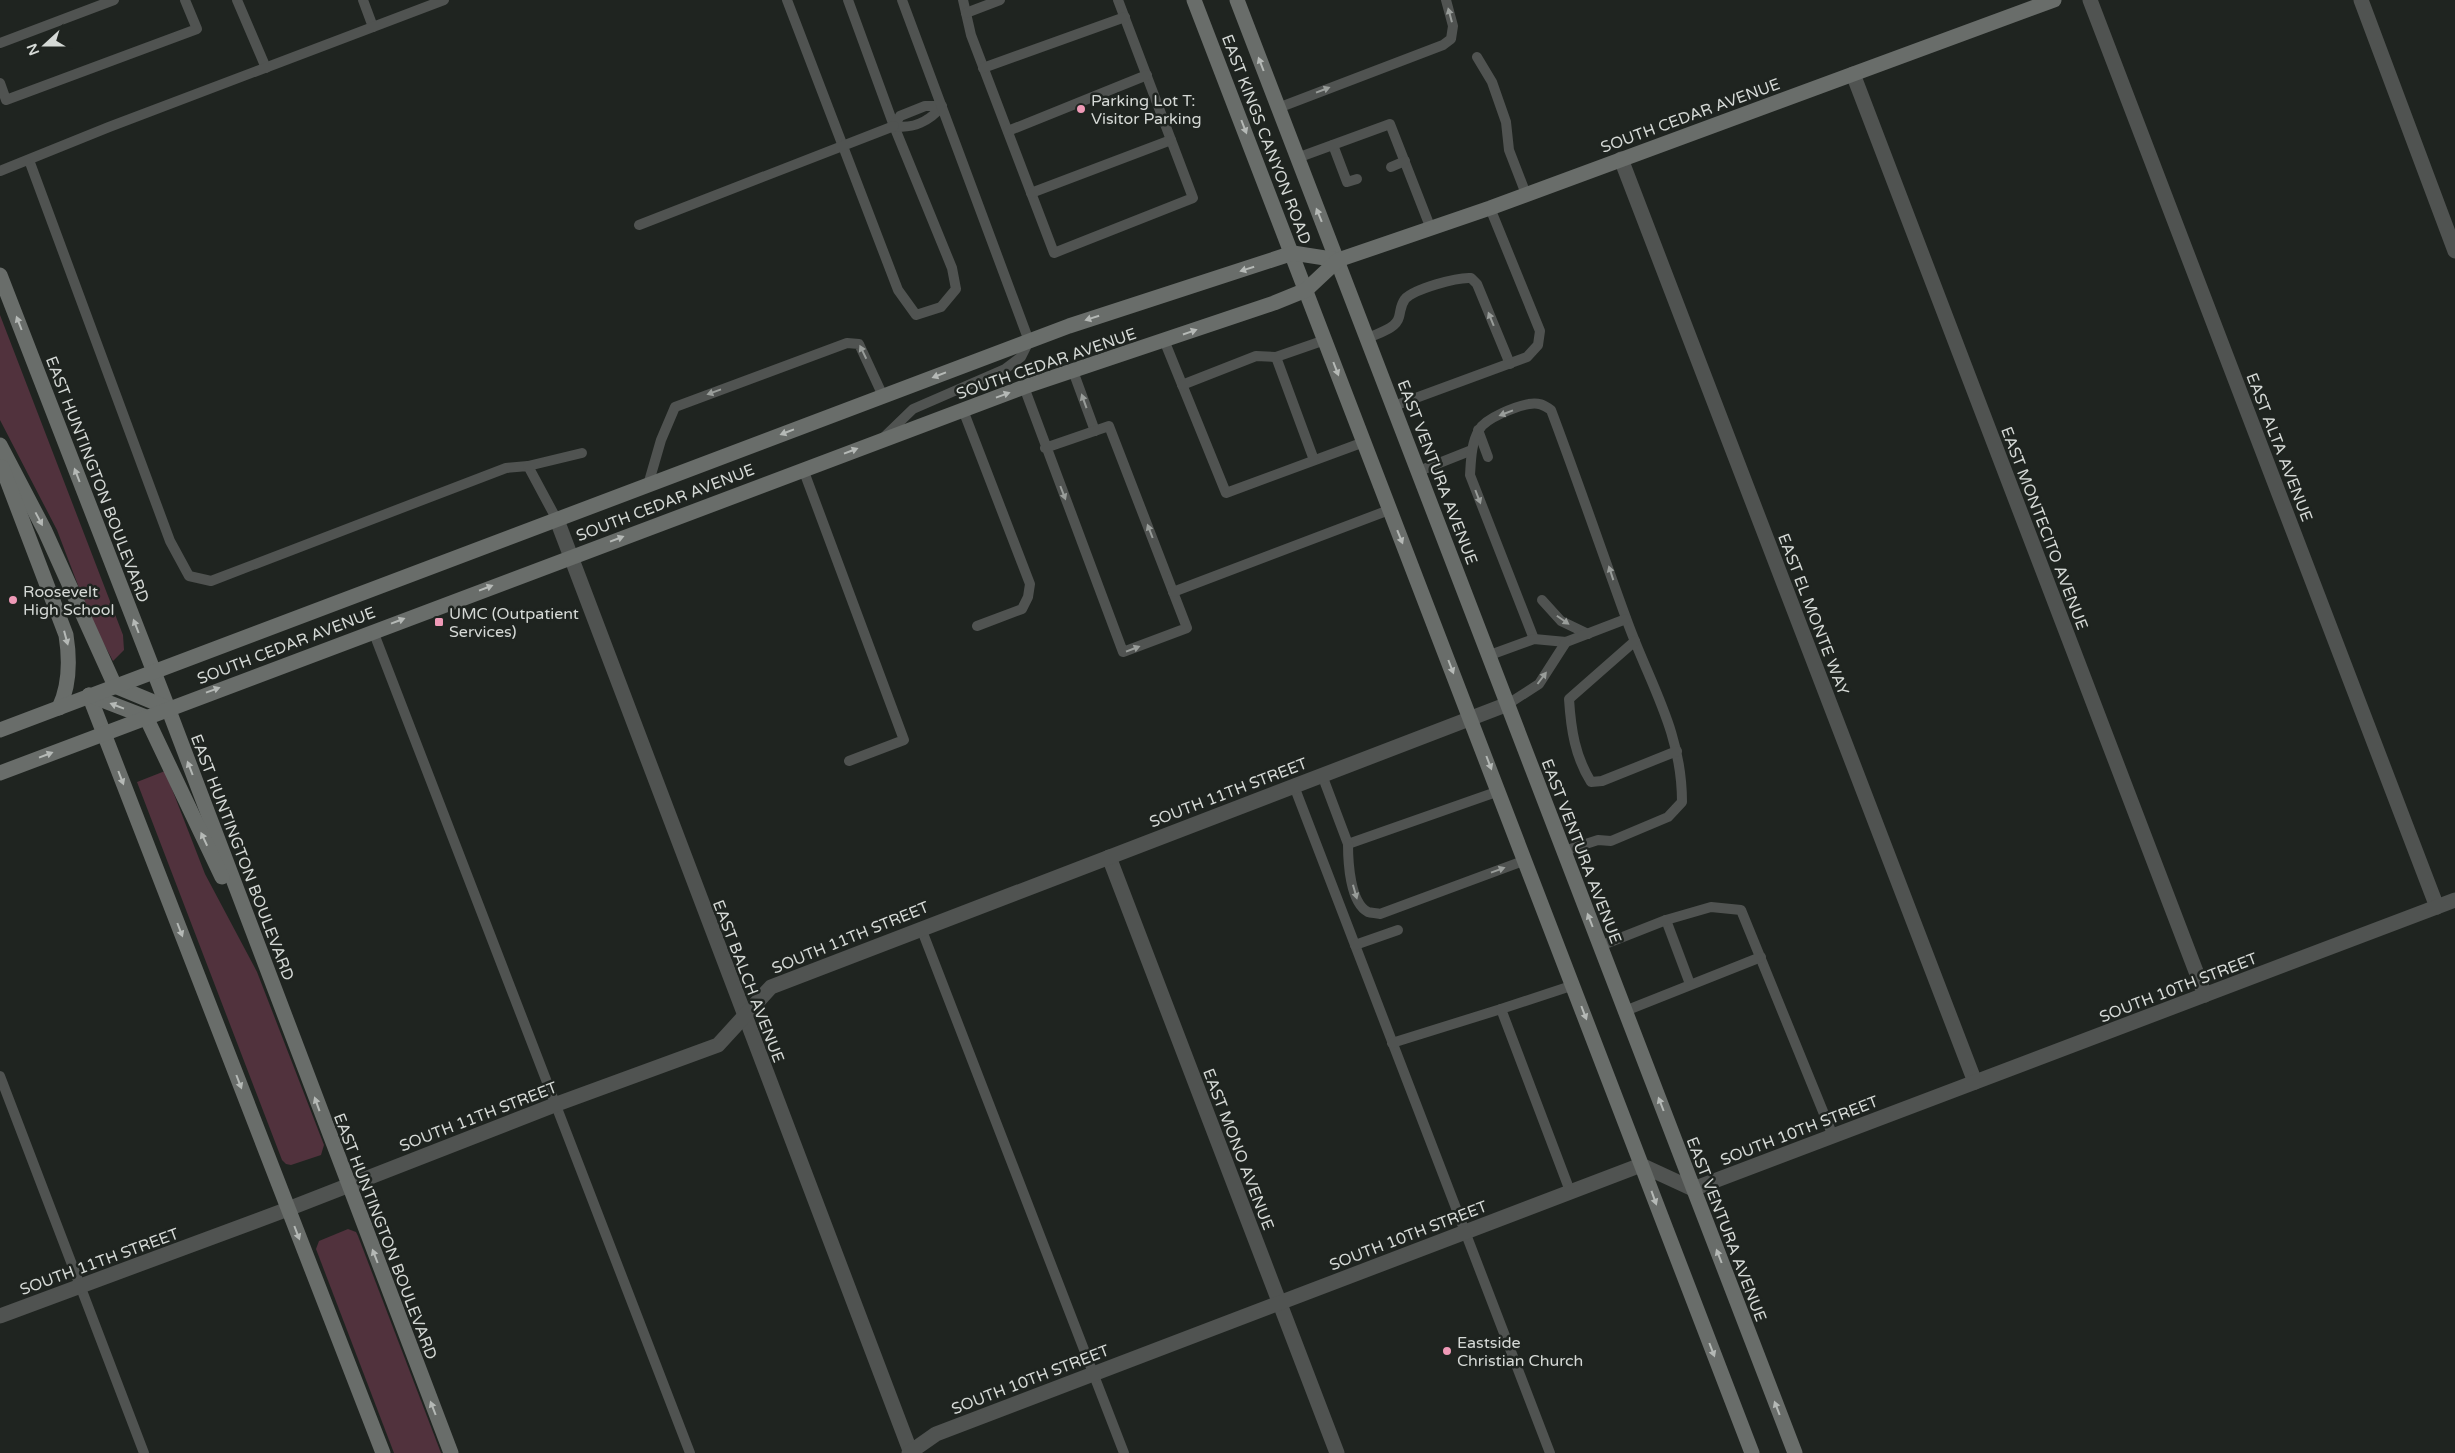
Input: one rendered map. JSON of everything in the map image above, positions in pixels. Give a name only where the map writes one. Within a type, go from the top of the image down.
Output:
[{"type":"main road","name":"EAST KINGS CANYON ROAD","points":[[1194,0],[1306,290]]},
{"type":"main road","name":"EAST KINGS CANYON ROAD","points":[[1237,0],[1338,260]]},
{"type":"main road","name":"SOUTH CEDAR AVENUE","points":[[0,772],[880,440],[1024,387],[1306,290],[1338,260],[1490,208],[2054,0]]},
{"type":"main road","name":"SOUTH CEDAR AVENUE","points":[[0,730],[1110,312],[1293,253],[1338,260]]},
{"type":"main road","name":"EAST VENTURA AVENUE","points":[[1338,260],[1795,1453]]},
{"type":"main road","name":"EAST HUNTINGTON BOULEVARD","points":[[0,275],[154,671],[451,1453]]},
{"type":"main road","points":[[1306,290],[1752,1453]]},
{"type":"main road","points":[[0,445],[45,531],[115,686],[168,708]]},
{"type":"main road","points":[[0,461],[66,635],[68,650],[67,682],[65,696],[59,708]]},
{"type":"main road","points":[[89,695],[146,717],[270,977]]},
{"type":"main road","points":[[89,695],[383,1453]]},
{"type":"street","name":"EAST ALTA AVENUE","points":[[2090,0],[2437,907]]},
{"type":"street","points":[[2361,0],[2455,251]]},
{"type":"street","name":"EAST MONTECITO AVENUE","points":[[1853,74],[2205,995]]},
{"type":"street","name":"EAST EL MONTE WAY","points":[[1621,159],[1975,1082]]},
{"type":"street","name":"EAST BALCH AVENUE","points":[[557,520],[910,1453]]},
{"type":"street","name":"SOUTH 11TH STREET","points":[[0,1316],[288,1209],[557,1104],[718,1045],[771,987],[920,928],[1508,704]]},
{"type":"street","name":"EAST MONO AVENUE","points":[[1109,857],[1336,1453]]},
{"type":"street","name":"SOUTH 10TH STREET","points":[[1693,1189],[2455,900]]},
{"type":"street","name":"SOUTH 10TH STREET","points":[[910,1453],[936,1434],[1641,1165]]},
{"type":"street","points":[[1641,1165],[1693,1189]]},
{"type":"lane","points":[[0,43],[114,0]]},
{"type":"lane","points":[[0,83],[6,100],[197,29],[185,0]]},
{"type":"lane","points":[[237,0],[266,68]]},
{"type":"lane","points":[[362,0],[373,27]]},
{"type":"lane","points":[[0,171],[444,0]]},
{"type":"lane","points":[[787,0],[898,290],[916,315],[940,307],[956,289],[952,268],[894,126],[848,0]]},
{"type":"lane","points":[[880,440],[913,409],[1005,369],[1021,357],[1029,341],[902,0]]},
{"type":"lane","points":[[962,0],[971,35],[1054,253],[1193,198],[1118,0]]},
{"type":"lane","points":[[966,14],[1000,0]]},
{"type":"lane","points":[[1278,108],[1444,45],[1452,39],[1453,26],[1446,0]]},
{"type":"lane","points":[[984,68],[1125,17]]},
{"type":"lane","points":[[1477,57],[1492,82],[1498,98],[1506,122],[1509,150],[1526,194]]},
{"type":"lane","points":[[1008,131],[1147,75]]},
{"type":"lane","points":[[639,226],[894,126],[900,116],[925,106],[942,106]]},
{"type":"lane","points":[[1297,158],[1390,124],[1431,229]]},
{"type":"lane","points":[[1031,193],[1171,140]]},
{"type":"lane","points":[[1333,145],[1347,182],[1357,179]]},
{"type":"lane","points":[[29,160],[170,541],[190,576],[211,581],[506,468],[528,466],[582,453]]},
{"type":"lane","points":[[1391,166],[1405,162]]},
{"type":"lane","points":[[1394,406],[1527,357],[1538,345],[1540,331],[1490,208]]},
{"type":"lane","points":[[1368,338],[1393,326],[1399,318],[1400,308],[1406,298],[1444,281],[1470,278],[1477,284],[1510,364]]},
{"type":"lane","points":[[1164,340],[1226,494],[1364,442]]},
{"type":"lane","points":[[1182,385],[1256,356],[1276,356],[1325,340]]},
{"type":"lane","points":[[648,485],[661,440],[675,407],[847,343],[859,344],[883,396]]},
{"type":"lane","points":[[1276,356],[1314,460]]},
{"type":"lane","points":[[1073,371],[1095,431]]},
{"type":"lane","points":[[1024,387],[1045,448],[1123,652],[1187,628],[1109,426],[1045,448]]},
{"type":"lane","points":[[1534,639],[1470,475],[1472,450],[1478,430],[1486,421],[1530,403],[1543,404],[1551,410],[1589,509],[1626,619],[1672,731],[1682,774],[1682,802],[1668,817],[1611,841],[1598,840],[1564,850]]},
{"type":"lane","points":[[963,410],[1030,584],[1028,597],[1022,609],[976,626]]},
{"type":"lane","points":[[1478,430],[1488,457]]},
{"type":"lane","points":[[1419,471],[1472,450]]},
{"type":"lane","points":[[528,466],[557,520]]},
{"type":"lane","points":[[802,469],[904,740],[849,761]]},
{"type":"lane","points":[[1173,592],[1389,510]]},
{"type":"lane","points":[[1542,600],[1561,620],[1588,634]]},
{"type":"lane","points":[[1490,655],[1534,639],[1566,642],[1626,619]]},
{"type":"lane","points":[[373,631],[690,1453]]},
{"type":"lane","points":[[1636,641],[1570,700],[1572,736],[1583,769],[1591,782],[1602,781],[1677,751]]},
{"type":"lane","points":[[1508,704],[1539,684],[1566,642]]},
{"type":"lane","points":[[1322,775],[1348,844],[1348,867],[1358,901],[1368,912],[1380,914],[1526,860]]},
{"type":"lane","points":[[1294,786],[1550,1453]]},
{"type":"lane","points":[[1348,844],[1499,790]]},
{"type":"lane","points":[[1600,946],[1666,920],[1711,907],[1741,910],[1833,1136]]},
{"type":"lane","points":[[1666,920],[1690,984]]},
{"type":"lane","points":[[920,928],[1124,1453]]},
{"type":"lane","points":[[1354,946],[1398,930]]},
{"type":"lane","points":[[1625,1010],[1761,957]]},
{"type":"lane","points":[[1392,1043],[1574,985]]},
{"type":"lane","points":[[1501,1008],[1570,1191]]},
{"type":"lane","points":[[0,1076],[144,1453]]},
{"type":"shaded area","points":[[0,315],[123,635],[124,650],[113,661],[92,622],[57,530],[0,420]]},
{"type":"shaded area","points":[[165,771],[205,874],[257,972],[324,1145],[321,1155],[291,1165],[286,1164],[282,1160],[137,782]]},
{"type":"shaded area","points":[[348,1229],[356,1232],[358,1236],[441,1453],[394,1453],[316,1249],[319,1241]]},
{"type":"place","name":"Parking Lot T: Visitor Parking","points":[[1081,109]]},
{"type":"place","name":"Roosevelt High School","points":[[13,600]]},
{"type":"place","name":"UMC (Outpatient Services)","points":[[439,622]]},
{"type":"place","name":"Eastside Christian Church","points":[[1447,1351]]}]
